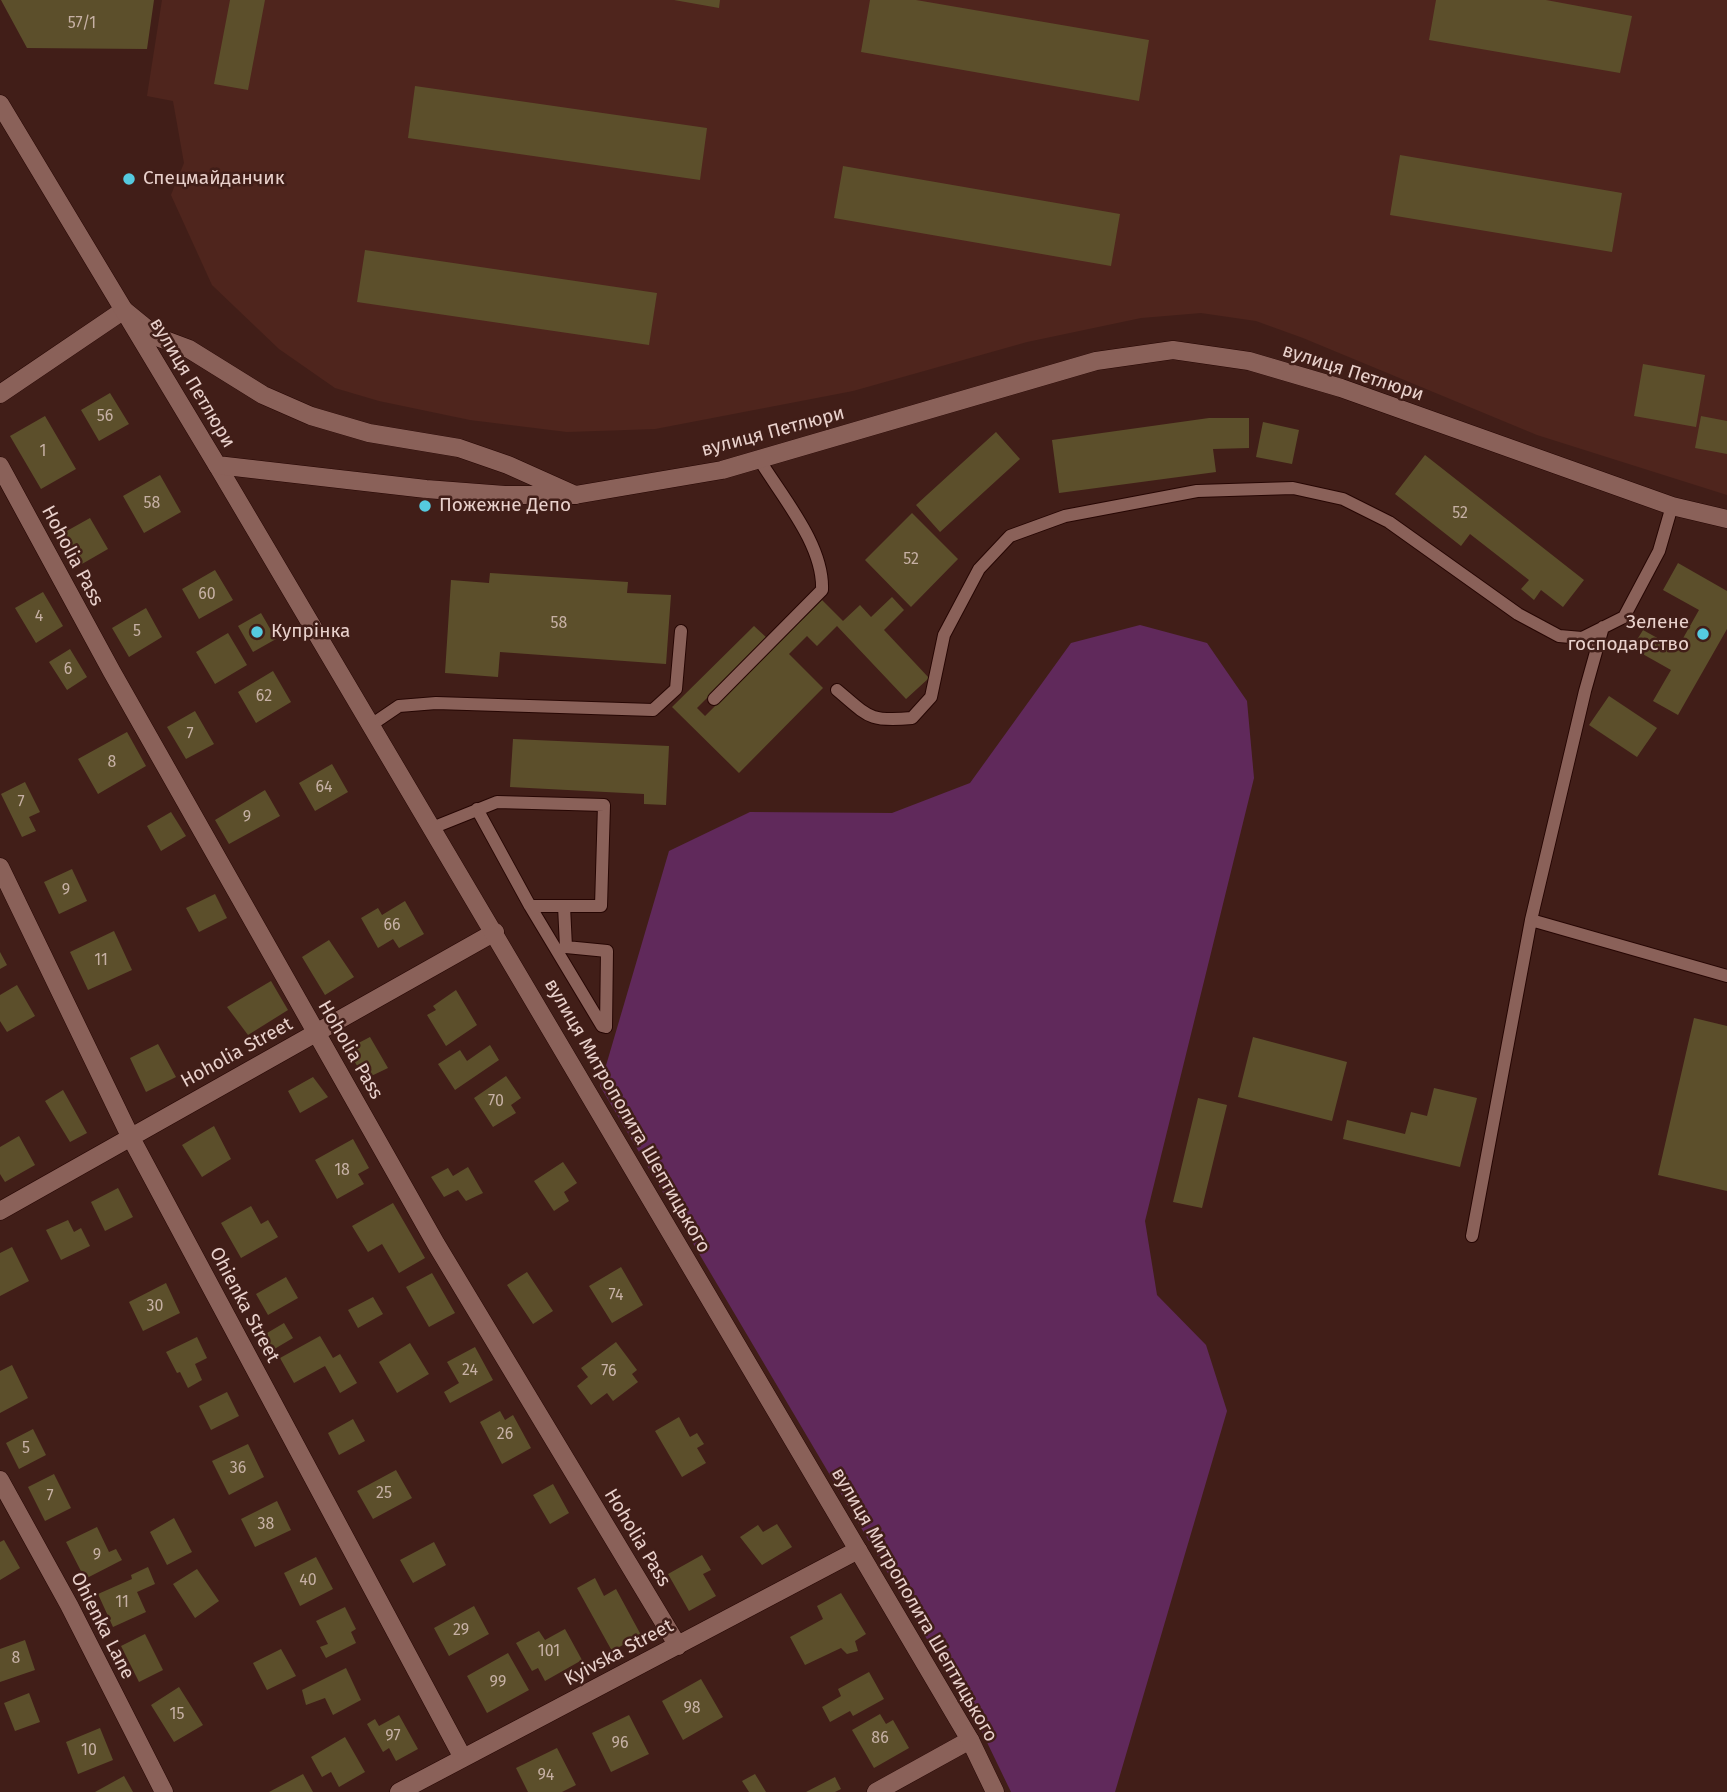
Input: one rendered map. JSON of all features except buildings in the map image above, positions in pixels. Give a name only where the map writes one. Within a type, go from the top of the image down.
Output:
[{"type":"street","name":"вулиця Петлюри","points":[[0,104],[216,465],[426,489],[505,495],[575,495],[710,472],[1096,361],[1173,350],[1249,361],[1341,388],[1672,506],[1727,519]]},
{"type":"street","points":[[0,394],[124,310],[157,337],[190,349],[263,395],[311,416],[369,433],[459,448],[508,465],[575,495]]},
{"type":"street","name":"вулиця Митрополита Шептицького","points":[[216,465],[858,1549],[970,1740],[995,1792]]},
{"type":"street","name":"Hoholia Pass","points":[[0,466],[112,672],[436,1244],[678,1646]]},
{"type":"street","name":"Ohienka Street","points":[[0,867],[130,1136],[463,1758]]},
{"type":"street","name":"Hoholia Street","points":[[0,1211],[495,932]]},
{"type":"street","name":"Ohienka Lane","points":[[0,1480],[69,1605],[164,1792]]},
{"type":"street","name":"Kyivska Street","points":[[399,1792],[858,1549]]},
{"type":"street","points":[[876,1792],[970,1740]]},
{"type":"lane","points":[[713,699],[822,590],[822,577],[814,547],[759,459]]},
{"type":"lane","points":[[837,690],[868,717],[891,720],[912,718],[931,697],[944,635],[979,569],[1010,536],[1065,516],[1197,491],[1293,488],[1343,499],[1389,522],[1518,614],[1559,636],[1582,639],[1624,617],[1659,551],[1672,506]]},
{"type":"lane","points":[[1472,1236],[1531,920],[1604,627]]},
{"type":"lane","points":[[371,724],[399,706],[436,704],[653,710],[676,689],[681,631]]},
{"type":"lane","points":[[432,828],[497,802],[604,805],[601,906],[530,906]]},
{"type":"lane","points":[[477,809],[530,906],[602,1026],[606,1027],[607,951],[566,947],[564,906]]},
{"type":"lane","points":[[1531,920],[1727,976]]},
{"type":"shaded area","points":[[162,0],[1727,0],[1727,495],[1537,435],[1256,321],[1201,313],[1141,318],[1027,342],[853,391],[655,429],[567,432],[470,420],[379,401],[335,388],[279,349],[212,285],[171,195],[184,163],[173,101],[147,96]]},
{"type":"shaded area","points":[[1140,625],[1207,643],[1247,701],[1254,778],[1145,1221],[1157,1295],[1206,1345],[1227,1411],[1115,1792],[1011,1792],[983,1734],[600,1086],[669,851],[750,812],[892,813],[970,783],[1071,643]]},
{"type":"place","name":"Спецмайданчик","points":[[129,179]]},
{"type":"place","name":"Пожежне Депо","points":[[425,506]]},
{"type":"place","name":"Купрінка","points":[[257,632]]},
{"type":"place","name":"Зелене господарство","points":[[1703,634]]}]
